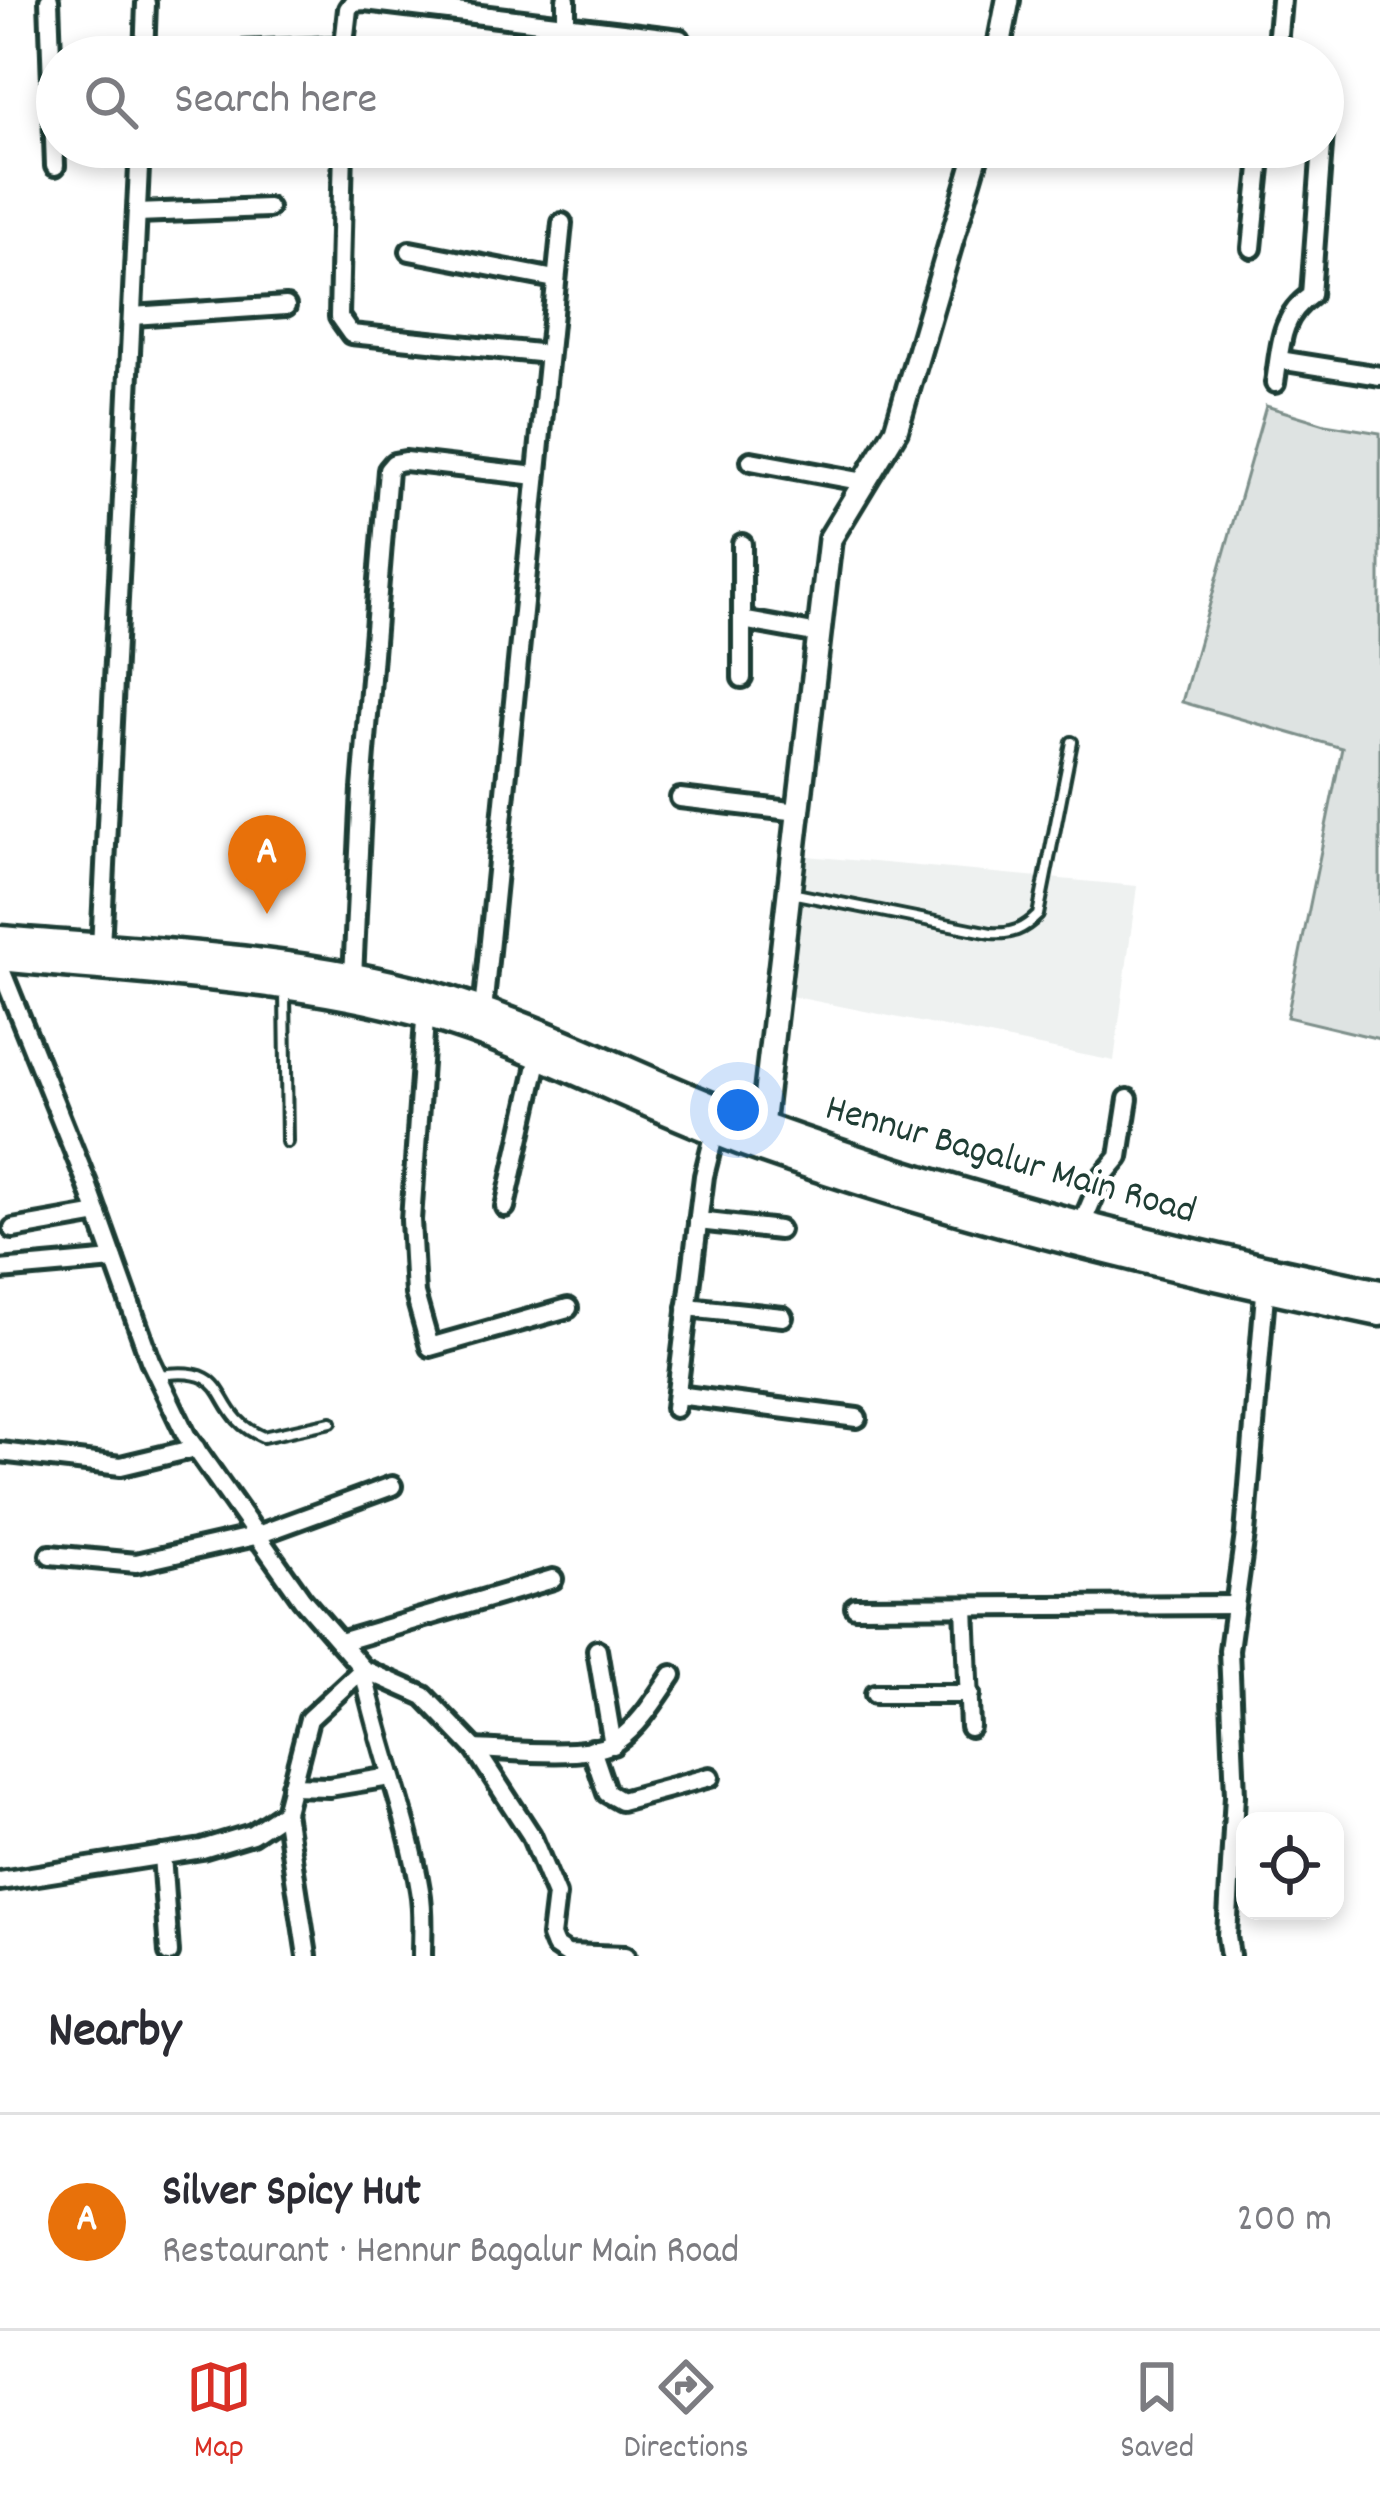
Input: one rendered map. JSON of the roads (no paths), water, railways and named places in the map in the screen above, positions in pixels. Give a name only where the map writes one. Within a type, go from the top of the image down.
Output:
[{"type":"main road","name":"Hennur Bagalur Main Road","points":[[0,938],[353,977],[426,1004],[715,1132],[758,1137],[902,1174],[1380,1313]]},
{"type":"main road","name":"Hennur Bagalur Main Road","points":[[0,962],[483,1011],[886,1192],[1074,1244],[1267,1280],[1380,1293]]},
{"type":"street","points":[[49,0],[50,36]]},
{"type":"street","points":[[566,0],[566,36]]},
{"type":"street","points":[[1001,36],[1008,0]]},
{"type":"street","points":[[1278,36],[1281,0]]},
{"type":"street","points":[[145,36],[146,2]]},
{"type":"street","points":[[345,36],[353,2],[660,36]]},
{"type":"street","points":[[101,948],[139,168]]},
{"type":"street","points":[[343,168],[339,316],[351,334],[548,354]]},
{"type":"street","points":[[758,1137],[830,539],[896,430],[974,168]]},
{"type":"street","points":[[1252,248],[1260,168]]},
{"type":"street","points":[[1275,383],[1285,327],[1294,307],[1311,295],[1320,168]]},
{"type":"street","points":[[136,213],[268,208]]},
{"type":"street","points":[[483,1011],[562,223]]},
{"type":"street","points":[[410,251],[555,279]]},
{"type":"street","points":[[132,316],[286,306]]},
{"type":"street","points":[[1279,360],[1380,376]]},
{"type":"street","points":[[751,460],[865,482]]},
{"type":"street","points":[[353,977],[362,789],[388,470],[405,461],[536,476]]},
{"type":"street","points":[[742,544],[742,678]]},
{"type":"street","points":[[742,620],[819,634]]},
{"type":"street","points":[[680,798],[799,812]]},
{"type":"street","points":[[0,962],[158,1376],[196,1448],[256,1536],[363,1670],[424,1696],[476,1749],[530,1835],[556,1895],[551,1936],[555,1946],[567,1954],[625,1956]]},
{"type":"street","points":[[426,1004],[411,1220],[415,1294],[430,1347],[568,1308]]},
{"type":"street","points":[[506,1208],[539,1056]]},
{"type":"street","points":[[1081,1226],[1102,1177],[1119,1157],[1128,1099]]},
{"type":"street","points":[[715,1132],[698,1221],[676,1402],[857,1418]]},
{"type":"street","points":[[13,1229],[98,1214]]},
{"type":"street","points":[[698,1221],[779,1230]]},
{"type":"street","points":[[0,1270],[114,1260]]},
{"type":"street","points":[[1230,1956],[1227,1936],[1235,1795],[1228,1650],[1267,1280]]},
{"type":"street","points":[[687,1306],[783,1317]]},
{"type":"street","points":[[0,1452],[121,1466],[196,1448]]},
{"type":"street","points":[[50,1555],[136,1563],[256,1536],[392,1486]]},
{"type":"street","points":[[340,1642],[553,1579]]},
{"type":"street","points":[[855,1607],[1235,1605]]},
{"type":"street","points":[[965,1607],[970,1727]]},
{"type":"street","points":[[597,1650],[613,1745]]},
{"type":"street","points":[[363,1670],[375,1731],[421,1892],[422,1956]]},
{"type":"street","points":[[307,1956],[285,1812],[309,1719],[363,1670]]},
{"type":"street","points":[[476,1749],[613,1745],[638,1723],[672,1675]]},
{"type":"street","points":[[875,1694],[970,1694]]},
{"type":"street","points":[[592,1749],[607,1793],[621,1802],[710,1778]]},
{"type":"street","points":[[291,1786],[390,1777]]},
{"type":"street","points":[[0,1881],[162,1855],[253,1834],[285,1812]]},
{"type":"street","points":[[162,1855],[169,1953]]},
{"type":"lane","points":[[790,893],[991,933],[1006,934],[1027,926],[1038,915],[1072,742]]},
{"type":"lane","points":[[285,988],[287,1142]]},
{"type":"lane","points":[[158,1376],[199,1372],[211,1381],[239,1423],[263,1437],[331,1422]]},
{"type":"place","name":"Silver Spicy Hut","points":[[267,914]]}]
